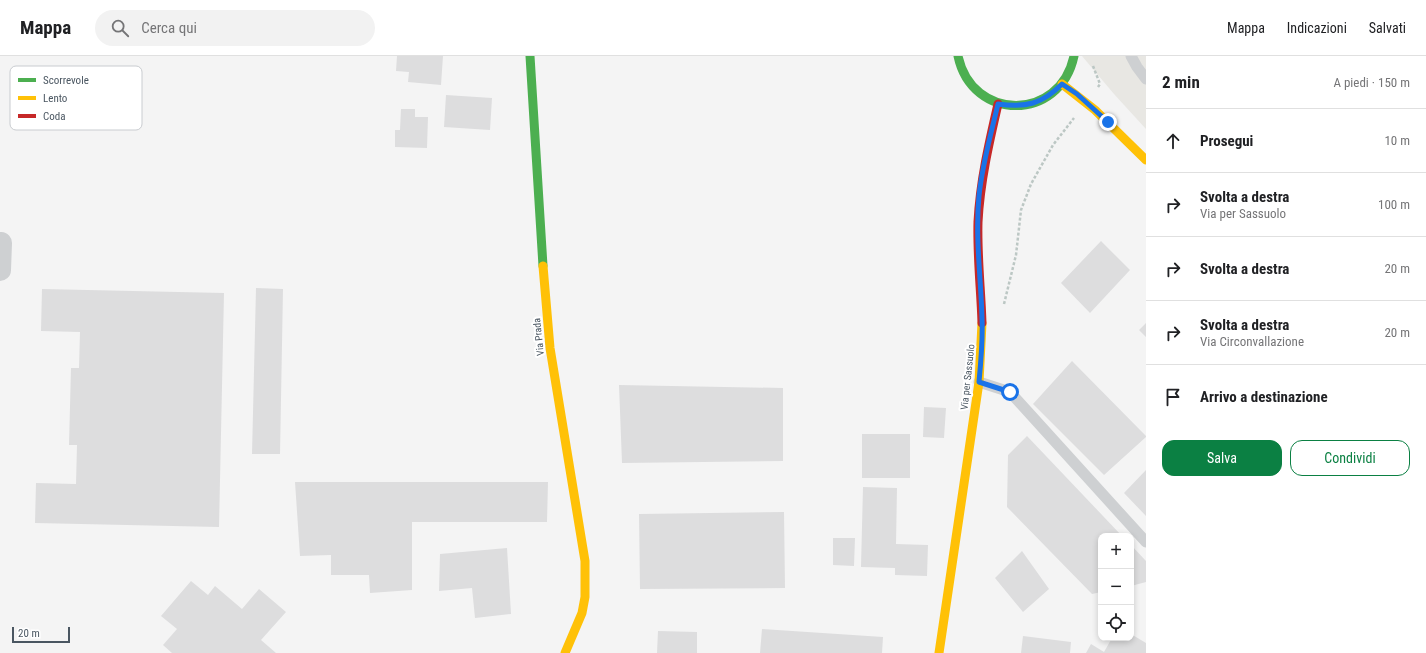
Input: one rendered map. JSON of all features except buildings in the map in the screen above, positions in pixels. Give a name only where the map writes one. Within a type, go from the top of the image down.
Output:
[{"type":"main road","name":"Via Prada","points":[[530,56],[544,292],[550,348],[578,507],[585,561],[582,613],[574,634],[564,653]]},
{"type":"main road","points":[[958,56],[961,69],[970,84],[983,96],[998,104],[1012,106],[1026,105],[1040,101],[1052,94],[1062,84],[1071,69],[1074,56]]},
{"type":"main road","points":[[1062,84],[1077,94],[1108,122],[1146,160]]},
{"type":"main road","name":"Via per Sassuolo","points":[[939,653],[982,355],[979,261],[979,197],[998,104]]},
{"type":"street","points":[[0,270],[1,243]]},
{"type":"lane","points":[[1131,56],[1137,67],[1146,78]]},
{"type":"lane","points":[[979,382],[1010,392],[1146,542]]},
{"type":"shaded area","points":[[1082,56],[1146,56],[1146,129],[1114,94]]},
{"type":"traffic: fast","points":[[530,56],[543,266]]},
{"type":"traffic: fast","points":[[958,56],[966,78],[980,93],[997,102],[1016,106],[1035,102],[1052,93],[1066,78],[1074,56]]},
{"type":"traffic: slow","points":[[1062,84],[1095,110],[1146,160]]},
{"type":"traffic: slow","points":[[543,266],[550,348],[585,561],[585,597],[582,613],[565,653]]},
{"type":"traffic: slow","points":[[939,653],[979,382],[982,323]]},
{"type":"traffic: jam","points":[[982,323],[978,247],[979,207],[985,163],[998,104]]},
{"type":"route","points":[[1010,392],[979,382],[982,355],[978,224],[979,197],[998,104],[1012,106],[1026,105],[1040,101],[1052,94],[1062,84],[1077,94],[1108,122]]}]
